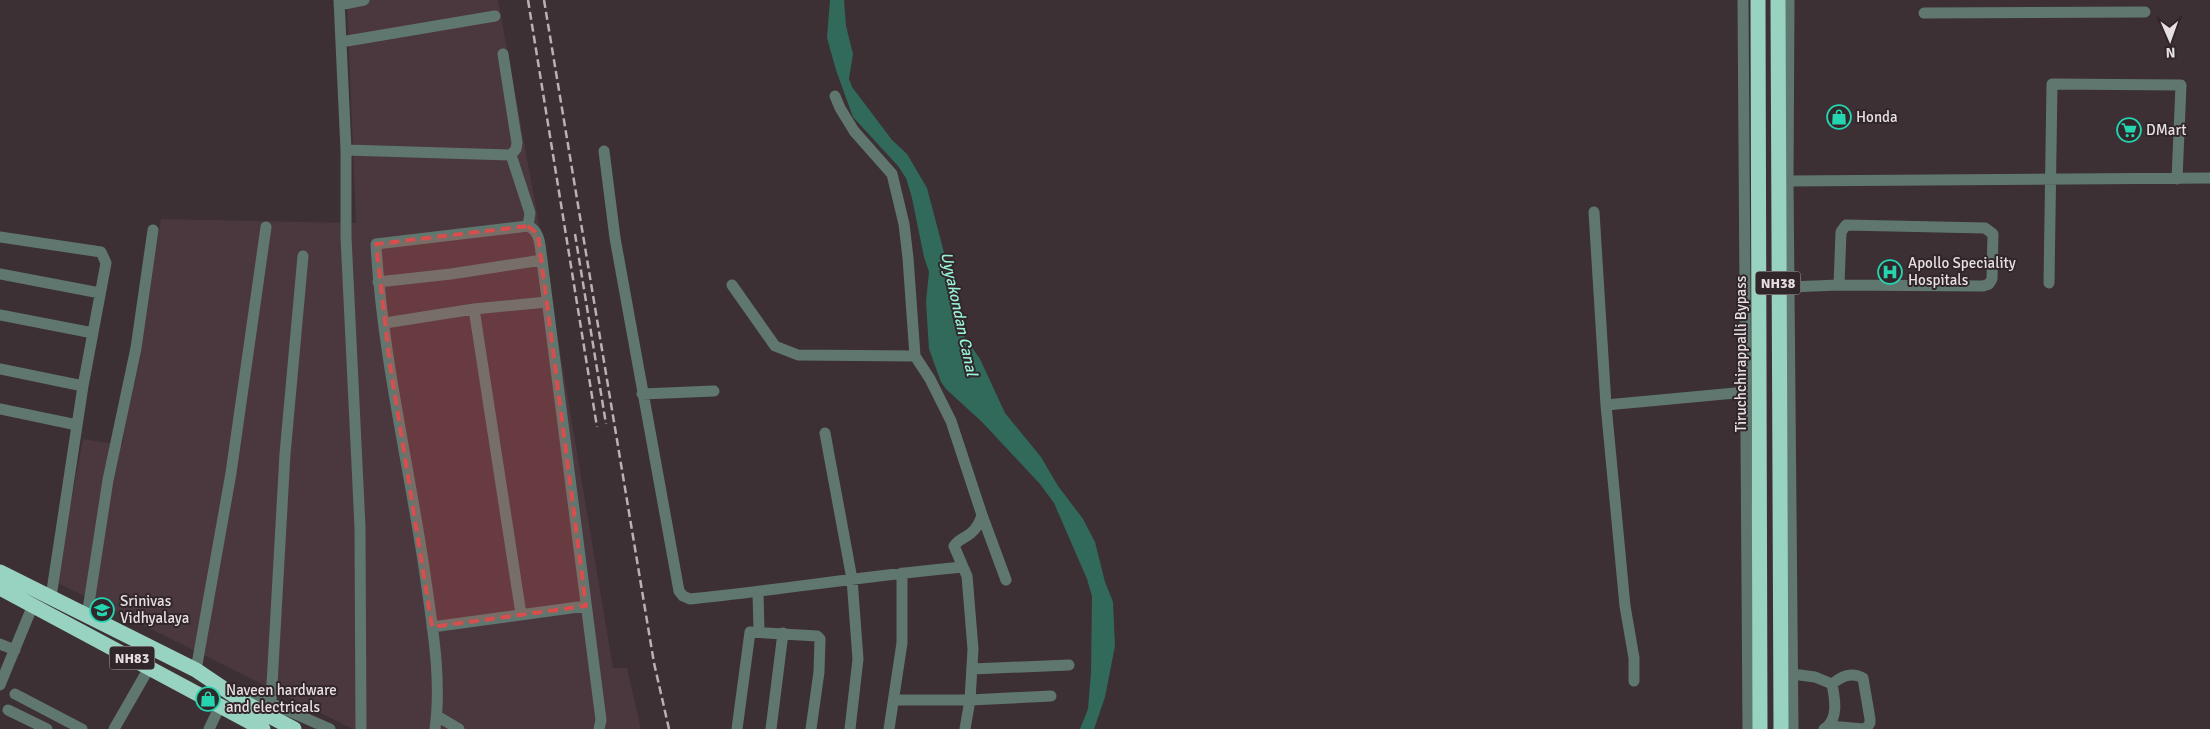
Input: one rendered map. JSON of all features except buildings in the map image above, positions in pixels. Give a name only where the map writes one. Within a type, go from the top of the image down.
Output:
[{"type":"highway","name":"Tiruchchirappalli Bypass","points":[[1758,0],[1760,729]]},
{"type":"highway","name":"NH38","points":[[1778,0],[1781,729]]},
{"type":"highway","points":[[1779,566],[1790,580]]},
{"type":"highway","name":"NH83","points":[[0,572],[196,670],[245,704],[294,729]]},
{"type":"highway","name":"NH83","points":[[0,588],[220,706],[247,725],[269,716]]},
{"type":"street","points":[[361,729],[360,527],[346,237],[346,150],[339,3],[364,0]]},
{"type":"street","points":[[1743,0],[1748,729]]},
{"type":"street","points":[[1789,0],[1788,181],[1792,729]]},
{"type":"street","points":[[2050,12],[2051,0]]},
{"type":"street","points":[[1924,13],[2145,12]]},
{"type":"street","points":[[341,42],[495,16]]},
{"type":"street","points":[[503,54],[517,143],[516,149],[511,155]]},
{"type":"street","points":[[2049,283],[2049,179],[2052,84],[2182,85],[2177,179]]},
{"type":"street","points":[[835,96],[854,131],[892,174],[904,224],[915,356],[930,379],[950,421],[1006,580]]},
{"type":"street","points":[[346,150],[511,155]]},
{"type":"street","points":[[604,151],[615,238],[642,394],[679,591],[683,596],[690,599],[902,573],[963,568]]},
{"type":"street","points":[[511,155],[530,213],[528,226]]},
{"type":"street","points":[[1788,181],[2210,178]]},
{"type":"street","points":[[1594,212],[1606,405],[1625,606],[1634,658],[1634,681]]},
{"type":"street","points":[[435,729],[438,699],[432,627],[378,282],[376,244],[528,226],[534,228],[538,234],[542,260],[601,720],[599,729]]},
{"type":"street","points":[[1789,286],[1983,286],[1989,284],[1992,278],[1992,234],[1985,228],[1846,226],[1841,232],[1839,285]]},
{"type":"street","points":[[196,670],[231,473],[266,227]]},
{"type":"street","points":[[87,616],[108,480],[136,348],[153,230]]},
{"type":"street","points":[[0,237],[101,252],[106,263],[83,386],[51,597]]},
{"type":"street","points":[[303,256],[285,454],[269,716],[330,729]]},
{"type":"street","points":[[378,282],[451,274],[542,260]]},
{"type":"street","points":[[0,274],[100,293]]},
{"type":"street","points":[[732,285],[774,346],[786,351],[798,355],[915,356]]},
{"type":"street","points":[[385,323],[474,309],[547,302]]},
{"type":"street","points":[[474,309],[521,614]]},
{"type":"street","points":[[0,315],[94,333]]},
{"type":"street","points":[[0,369],[83,386]]},
{"type":"street","points":[[642,394],[714,392]]},
{"type":"street","points":[[1606,405],[1746,392]]},
{"type":"street","points":[[0,409],[77,425]]},
{"type":"street","points":[[825,433],[852,580],[858,660],[850,729]]},
{"type":"street","points":[[965,729],[970,700],[973,649],[966,576],[954,546],[955,543],[974,530],[982,515]]},
{"type":"street","points":[[889,729],[895,700],[902,643],[902,573]]},
{"type":"street","points":[[758,592],[759,632]]},
{"type":"street","points":[[1,680],[33,605]]},
{"type":"street","points":[[432,627],[586,606]]},
{"type":"street","points":[[737,729],[749,633],[759,632],[817,636],[820,639],[819,672],[811,729]]},
{"type":"street","points":[[771,729],[782,633]]},
{"type":"street","points":[[0,644],[14,650]]},
{"type":"street","points":[[972,669],[1069,665]]},
{"type":"street","points":[[114,729],[149,668]]},
{"type":"street","points":[[1792,674],[1815,677],[1832,684]]},
{"type":"street","points":[[1851,674],[1863,678],[1870,719],[1865,729],[1827,727],[1835,709],[1832,684],[1840,678],[1851,674]]},
{"type":"street","points":[[15,694],[82,729]]},
{"type":"street","points":[[895,700],[970,700],[1051,696]]},
{"type":"street","points":[[209,729],[220,706]]},
{"type":"street","points":[[8,710],[47,729]]},
{"type":"street","points":[[437,716],[459,729]]},
{"type":"highlighted area","points":[[528,226],[538,234],[586,606],[432,627],[390,365],[376,244]]},
{"type":"shaded area","points":[[347,0],[498,0],[535,202],[613,668],[627,668],[641,729],[353,729],[56,582],[83,439],[122,445],[161,219],[356,223]]},
{"type":"shaded area","points":[[830,0],[844,0],[846,26],[853,54],[849,79],[852,87],[892,140],[907,154],[927,188],[946,260],[950,268],[953,320],[980,359],[1005,413],[1041,457],[1058,486],[1083,519],[1095,542],[1105,582],[1113,602],[1115,646],[1105,697],[1094,729],[1080,729],[1088,709],[1091,673],[1092,596],[1087,579],[1054,503],[1040,484],[982,422],[946,389],[941,382],[929,349],[926,302],[929,272],[924,257],[912,198],[906,178],[898,166],[853,117],[827,38]]},
{"type":"railway","points":[[528,0],[597,427]]},
{"type":"railway","points":[[544,0],[654,663],[669,729]]},
{"type":"railway","points":[[575,234],[606,424]]},
{"type":"place","name":"Honda","points":[[1839,117]]},
{"type":"place","name":"DMart","points":[[2129,130]]},
{"type":"place","name":"Apollo Speciality Hospitals","points":[[1890,272]]},
{"type":"place","name":"Srinivas Vidhyalaya","points":[[102,610]]},
{"type":"place","name":"Naveen hardware and electricals","points":[[208,699]]},
{"type":"water label","name":"Uyyakondan Canal","points":[[959,314]]}]
